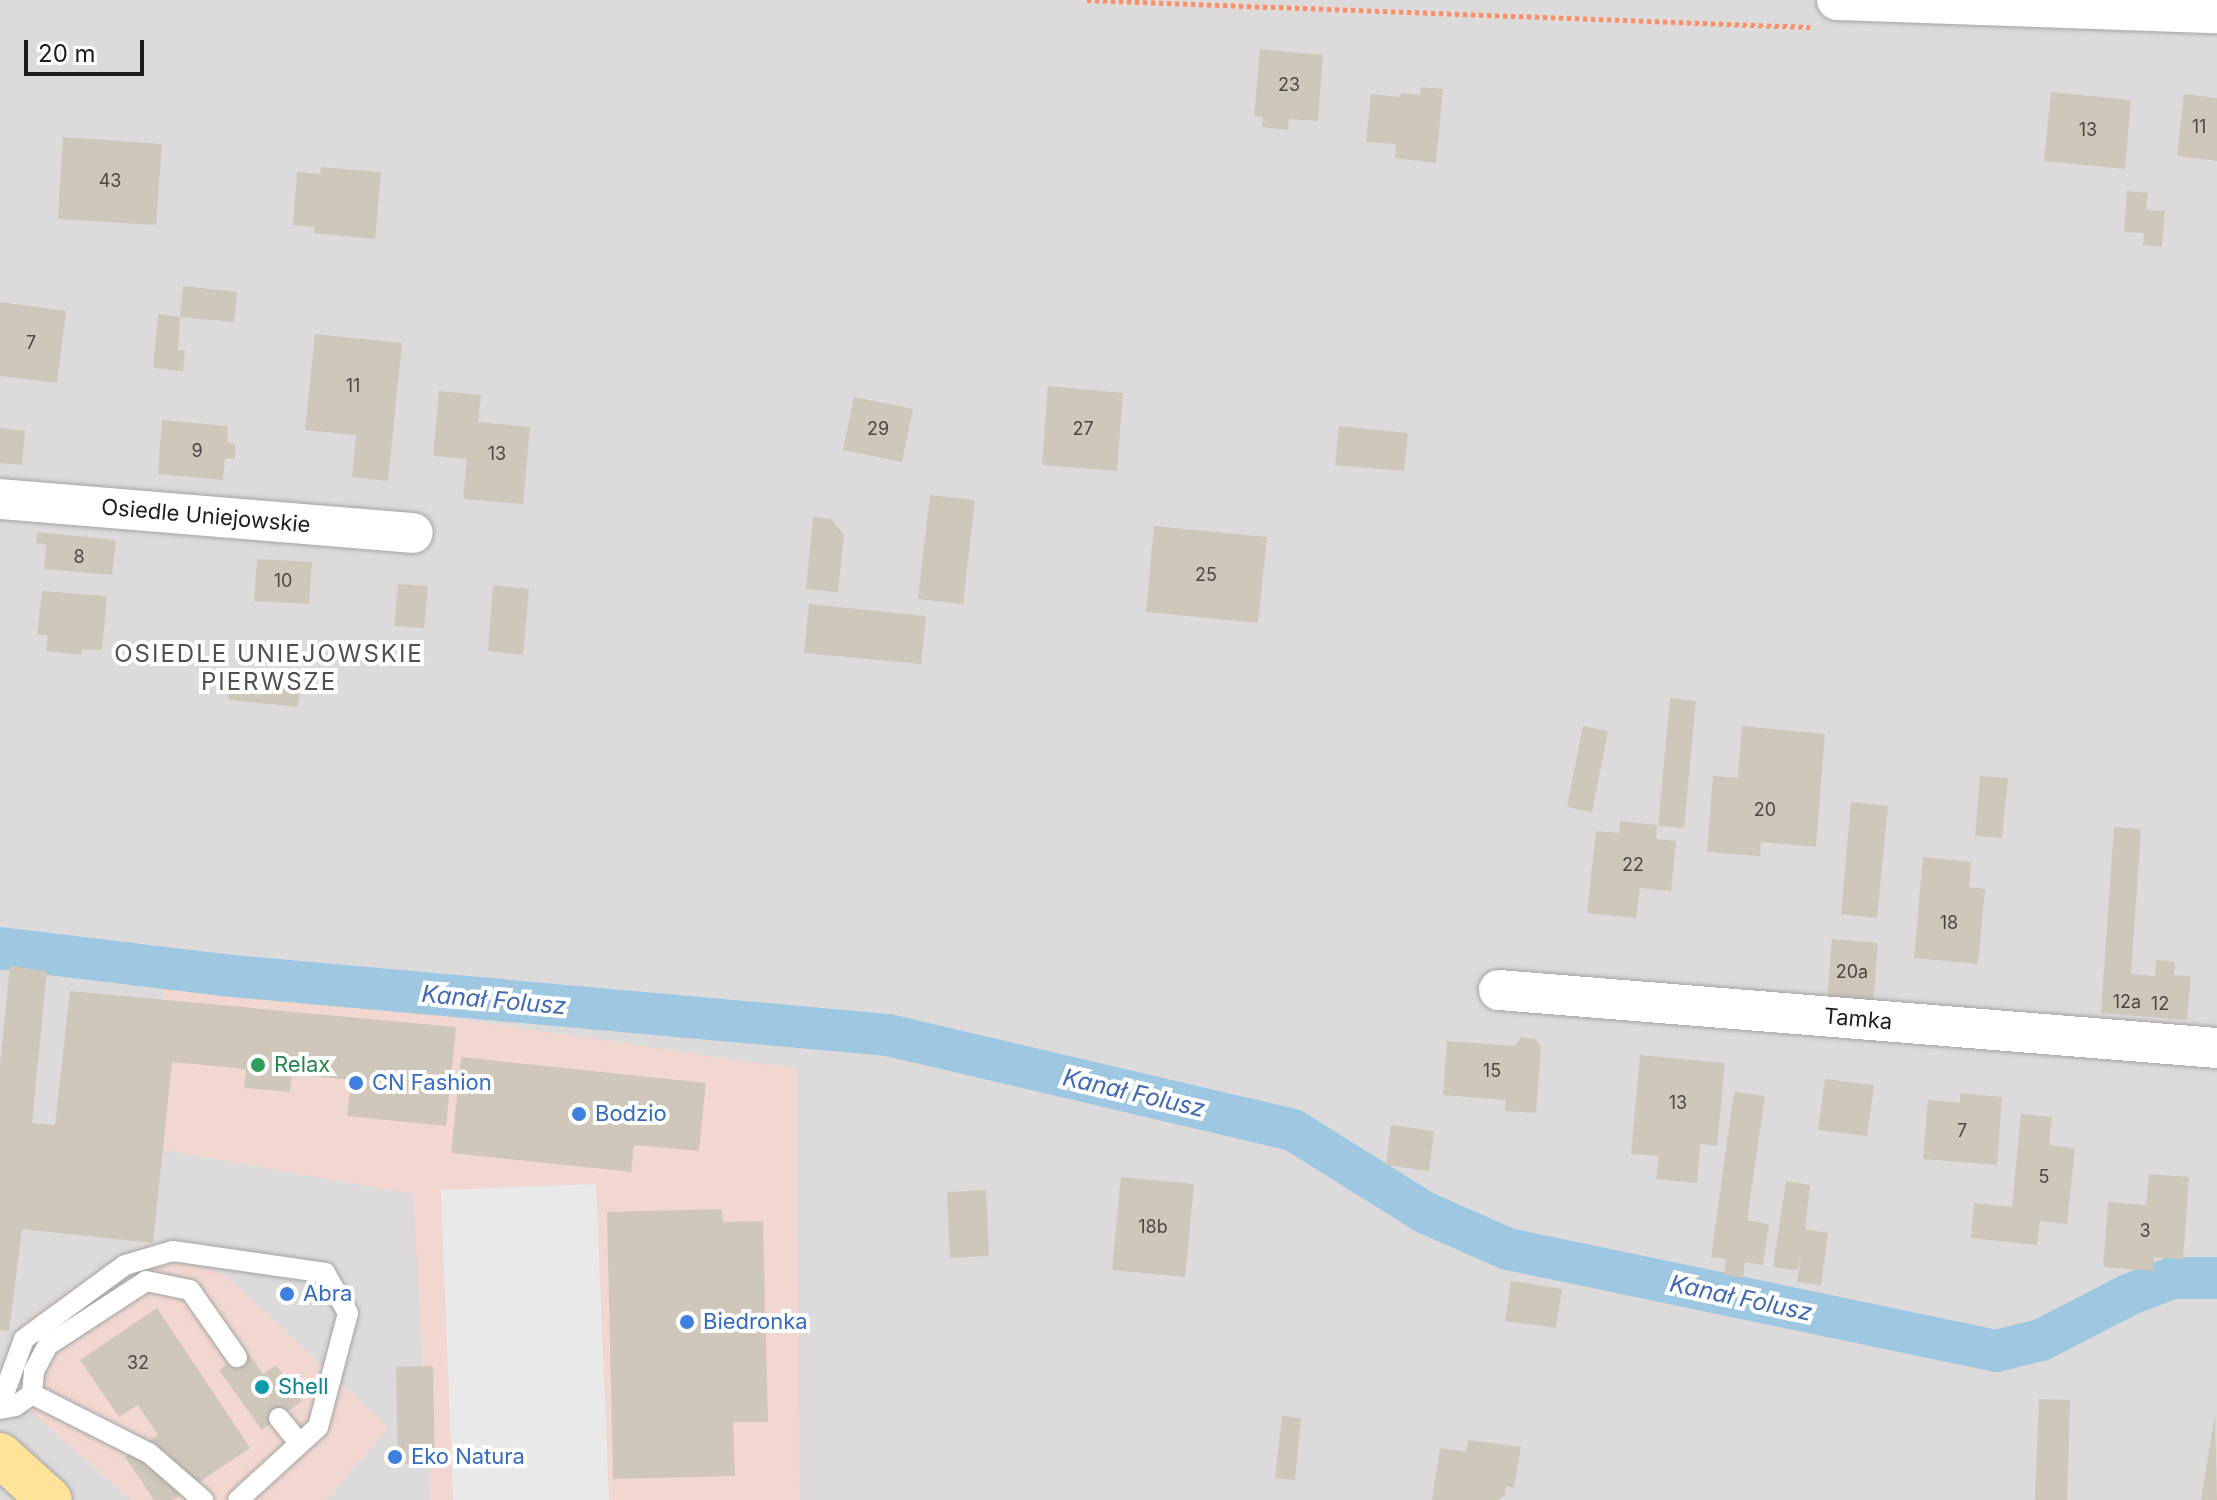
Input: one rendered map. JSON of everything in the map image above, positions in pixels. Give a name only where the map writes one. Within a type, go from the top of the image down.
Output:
[{"type":"main road","points":[[0,1455],[50,1500]]},
{"type":"street","points":[[1827,14],[2217,13]]},
{"type":"street","name":"Osiedle Uniejowskie","points":[[0,499],[413,533]]},
{"type":"street","name":"Tamka","points":[[1499,990],[2217,1048]]},
{"type":"lane","points":[[237,1357],[190,1290],[146,1281],[48,1345],[34,1371],[32,1394],[15,1406],[0,1407],[24,1339],[125,1265],[173,1251],[325,1273],[348,1313],[318,1427],[238,1500]]},
{"type":"lane","points":[[32,1394],[149,1453],[203,1500]]},
{"type":"lane","points":[[279,1418],[299,1443]]},
{"type":"path","points":[[1087,0],[1827,14]]},
{"type":"shaded area","points":[[0,0],[2217,0],[2217,1500],[0,1500]]},
{"type":"shaded area","points":[[167,976],[797,1069],[800,1500],[430,1500],[413,1194],[132,1145]]},
{"type":"shaded area","points":[[596,1184],[609,1500],[453,1500],[441,1190]]},
{"type":"shaded area","points":[[148,1257],[224,1274],[388,1427],[327,1500],[131,1500],[0,1384],[0,1370],[7,1351],[24,1323],[115,1258]]},
{"type":"building","points":[[1260,49],[1323,55],[1318,121],[1289,119],[1288,130],[1262,127],[1263,117],[1254,116]]},
{"type":"building","points":[[1421,87],[1443,89],[1436,163],[1395,158],[1396,144],[1366,142],[1371,94],[1400,97],[1401,93],[1420,95]]},
{"type":"building","points":[[2051,92],[2131,100],[2125,169],[2044,161]]},
{"type":"building","points":[[2184,94],[2217,98],[2217,161],[2177,156]]},
{"type":"building","points":[[63,137],[162,144],[156,225],[58,219]]},
{"type":"building","points":[[321,167],[381,172],[375,239],[314,233],[315,227],[293,225],[297,172],[320,174]]},
{"type":"building","points":[[2127,191],[2148,193],[2146,210],[2165,211],[2162,247],[2143,245],[2144,233],[2124,232]]},
{"type":"building","points":[[183,286],[237,292],[234,322],[180,317]]},
{"type":"building","points":[[0,302],[66,311],[57,383],[0,376]]},
{"type":"building","points":[[158,314],[180,317],[178,350],[185,351],[183,371],[153,368]]},
{"type":"building","points":[[315,334],[402,343],[388,481],[352,477],[356,435],[305,430]]},
{"type":"building","points":[[1048,386],[1123,393],[1117,471],[1042,465]]},
{"type":"building","points":[[439,391],[481,395],[478,422],[530,427],[523,504],[463,499],[467,459],[433,456]]},
{"type":"building","points":[[854,397],[913,409],[902,462],[843,450]]},
{"type":"building","points":[[162,420],[228,426],[227,443],[235,444],[235,459],[225,458],[223,480],[158,474]]},
{"type":"building","points":[[1339,426],[1408,433],[1404,471],[1335,465]]},
{"type":"building","points":[[0,428],[25,431],[22,465],[0,463]]},
{"type":"building","points":[[930,495],[975,500],[963,604],[918,599]]},
{"type":"building","points":[[813,517],[831,519],[844,535],[838,592],[806,589]]},
{"type":"building","points":[[1154,526],[1267,537],[1258,623],[1146,612]]},
{"type":"building","points":[[37,532],[116,540],[112,575],[44,569],[46,544],[36,543]]},
{"type":"building","points":[[257,559],[312,562],[309,604],[254,601]]},
{"type":"building","points":[[398,584],[428,586],[424,628],[394,626]]},
{"type":"building","points":[[493,585],[529,589],[523,655],[488,651]]},
{"type":"building","points":[[42,591],[107,596],[102,650],[82,649],[81,655],[46,651],[48,635],[37,635]]},
{"type":"building","points":[[809,604],[926,616],[921,664],[804,653]]},
{"type":"building","points":[[231,671],[252,673],[251,685],[300,689],[298,707],[228,700]]},
{"type":"building","points":[[1670,698],[1696,701],[1684,828],[1658,826]]},
{"type":"building","points":[[1583,726],[1608,731],[1592,812],[1567,807]]},
{"type":"building","points":[[1742,726],[1825,734],[1816,847],[1761,842],[1760,856],[1707,852],[1713,776],[1738,778]]},
{"type":"building","points":[[1980,776],[2008,778],[2002,838],[1975,836]]},
{"type":"building","points":[[1851,802],[1888,806],[1877,918],[1841,914]]},
{"type":"building","points":[[1620,821],[1657,825],[1656,839],[1676,841],[1671,891],[1640,888],[1636,918],[1587,913],[1596,831],[1619,833]]},
{"type":"building","points":[[2114,827],[2141,829],[2131,974],[2155,976],[2156,960],[2175,962],[2174,975],[2191,976],[2187,1020],[2101,1013]]},
{"type":"building","points":[[1923,857],[1971,862],[1969,887],[1985,889],[1978,964],[1914,958]]},
{"type":"building","points":[[1832,939],[1878,943],[1873,1005],[1827,1001]]},
{"type":"building","points":[[10,966],[47,971],[32,1123],[55,1125],[70,991],[456,1027],[446,1126],[347,1116],[351,1080],[292,1074],[290,1092],[244,1088],[246,1069],[172,1062],[153,1243],[22,1229],[9,1331],[0,1330],[0,1065]]},
{"type":"building","points":[[1521,1037],[1535,1039],[1541,1047],[1536,1113],[1505,1111],[1506,1100],[1443,1095],[1447,1041],[1515,1046]]},
{"type":"building","points":[[1640,1055],[1725,1063],[1717,1146],[1700,1144],[1697,1183],[1656,1179],[1659,1156],[1631,1154]]},
{"type":"building","name":"Bodzio","points":[[461,1057],[706,1083],[699,1151],[634,1145],[631,1172],[451,1153]]},
{"type":"building","points":[[1825,1079],[1874,1085],[1867,1136],[1818,1130]]},
{"type":"building","points":[[1734,1092],[1765,1096],[1747,1220],[1769,1224],[1763,1265],[1745,1262],[1743,1278],[1724,1275],[1726,1259],[1711,1257]]},
{"type":"building","points":[[1960,1093],[2002,1097],[1997,1165],[1923,1159],[1928,1100],[1960,1103]]},
{"type":"building","points":[[2021,1114],[2052,1117],[2049,1145],[2075,1148],[2067,1224],[2040,1221],[2037,1245],[1971,1238],[1974,1203],[2012,1207]]},
{"type":"building","points":[[1391,1125],[1434,1131],[1429,1171],[1386,1165]]},
{"type":"building","points":[[2149,1174],[2189,1177],[2183,1259],[2154,1257],[2153,1271],[2103,1267],[2108,1202],[2146,1205]]},
{"type":"building","points":[[1121,1177],[1194,1184],[1185,1277],[1112,1270]]},
{"type":"building","points":[[1786,1181],[1810,1185],[1805,1229],[1828,1233],[1821,1285],[1797,1282],[1801,1253],[1797,1270],[1773,1267]]},
{"type":"building","points":[[986,1190],[989,1256],[950,1258],[947,1192]]},
{"type":"building","name":"Biedronka","points":[[722,1209],[723,1222],[763,1221],[768,1422],[733,1422],[735,1476],[613,1479],[607,1212]]},
{"type":"building","points":[[1511,1281],[1562,1289],[1556,1328],[1505,1321]]},
{"type":"building","points":[[157,1308],[250,1448],[173,1500],[154,1500],[125,1457],[158,1435],[138,1405],[119,1417],[80,1360]]},
{"type":"building","name":"Shell","points":[[246,1350],[263,1374],[276,1365],[302,1401],[262,1430],[219,1370]]},
{"type":"building","points":[[433,1366],[435,1463],[398,1464],[396,1367]]},
{"type":"building","points":[[2039,1399],[2070,1400],[2067,1500],[2035,1500]]},
{"type":"building","points":[[2215,1413],[2217,1500],[2201,1500]]},
{"type":"building","points":[[1282,1416],[1301,1418],[1295,1480],[1275,1478]]},
{"type":"building","points":[[1468,1440],[1521,1447],[1514,1488],[1506,1486],[1505,1495],[1498,1500],[1432,1500],[1440,1448],[1466,1452]]},
{"type":"waterway","name":"Kanał Folusz","points":[[0,948],[222,975],[888,1035],[1293,1130],[1426,1213],[1508,1249],[1996,1351],[2041,1340],[2128,1295],[2172,1278],[2217,1278]]},
{"type":"place","name":"Relax","points":[[258,1065]]},
{"type":"place","name":"CN Fashion","points":[[356,1083]]},
{"type":"place","name":"Bodzio","points":[[579,1114]]},
{"type":"place","name":"Abra","points":[[287,1294]]},
{"type":"place","name":"Biedronka","points":[[687,1322]]},
{"type":"place","name":"Shell","points":[[262,1387]]},
{"type":"place","name":"Eko Natura","points":[[395,1457]]},
{"type":"district","name":"OSIEDLE UNIEJOWSKIE PIERWSZE","points":[[269,668]]}]
